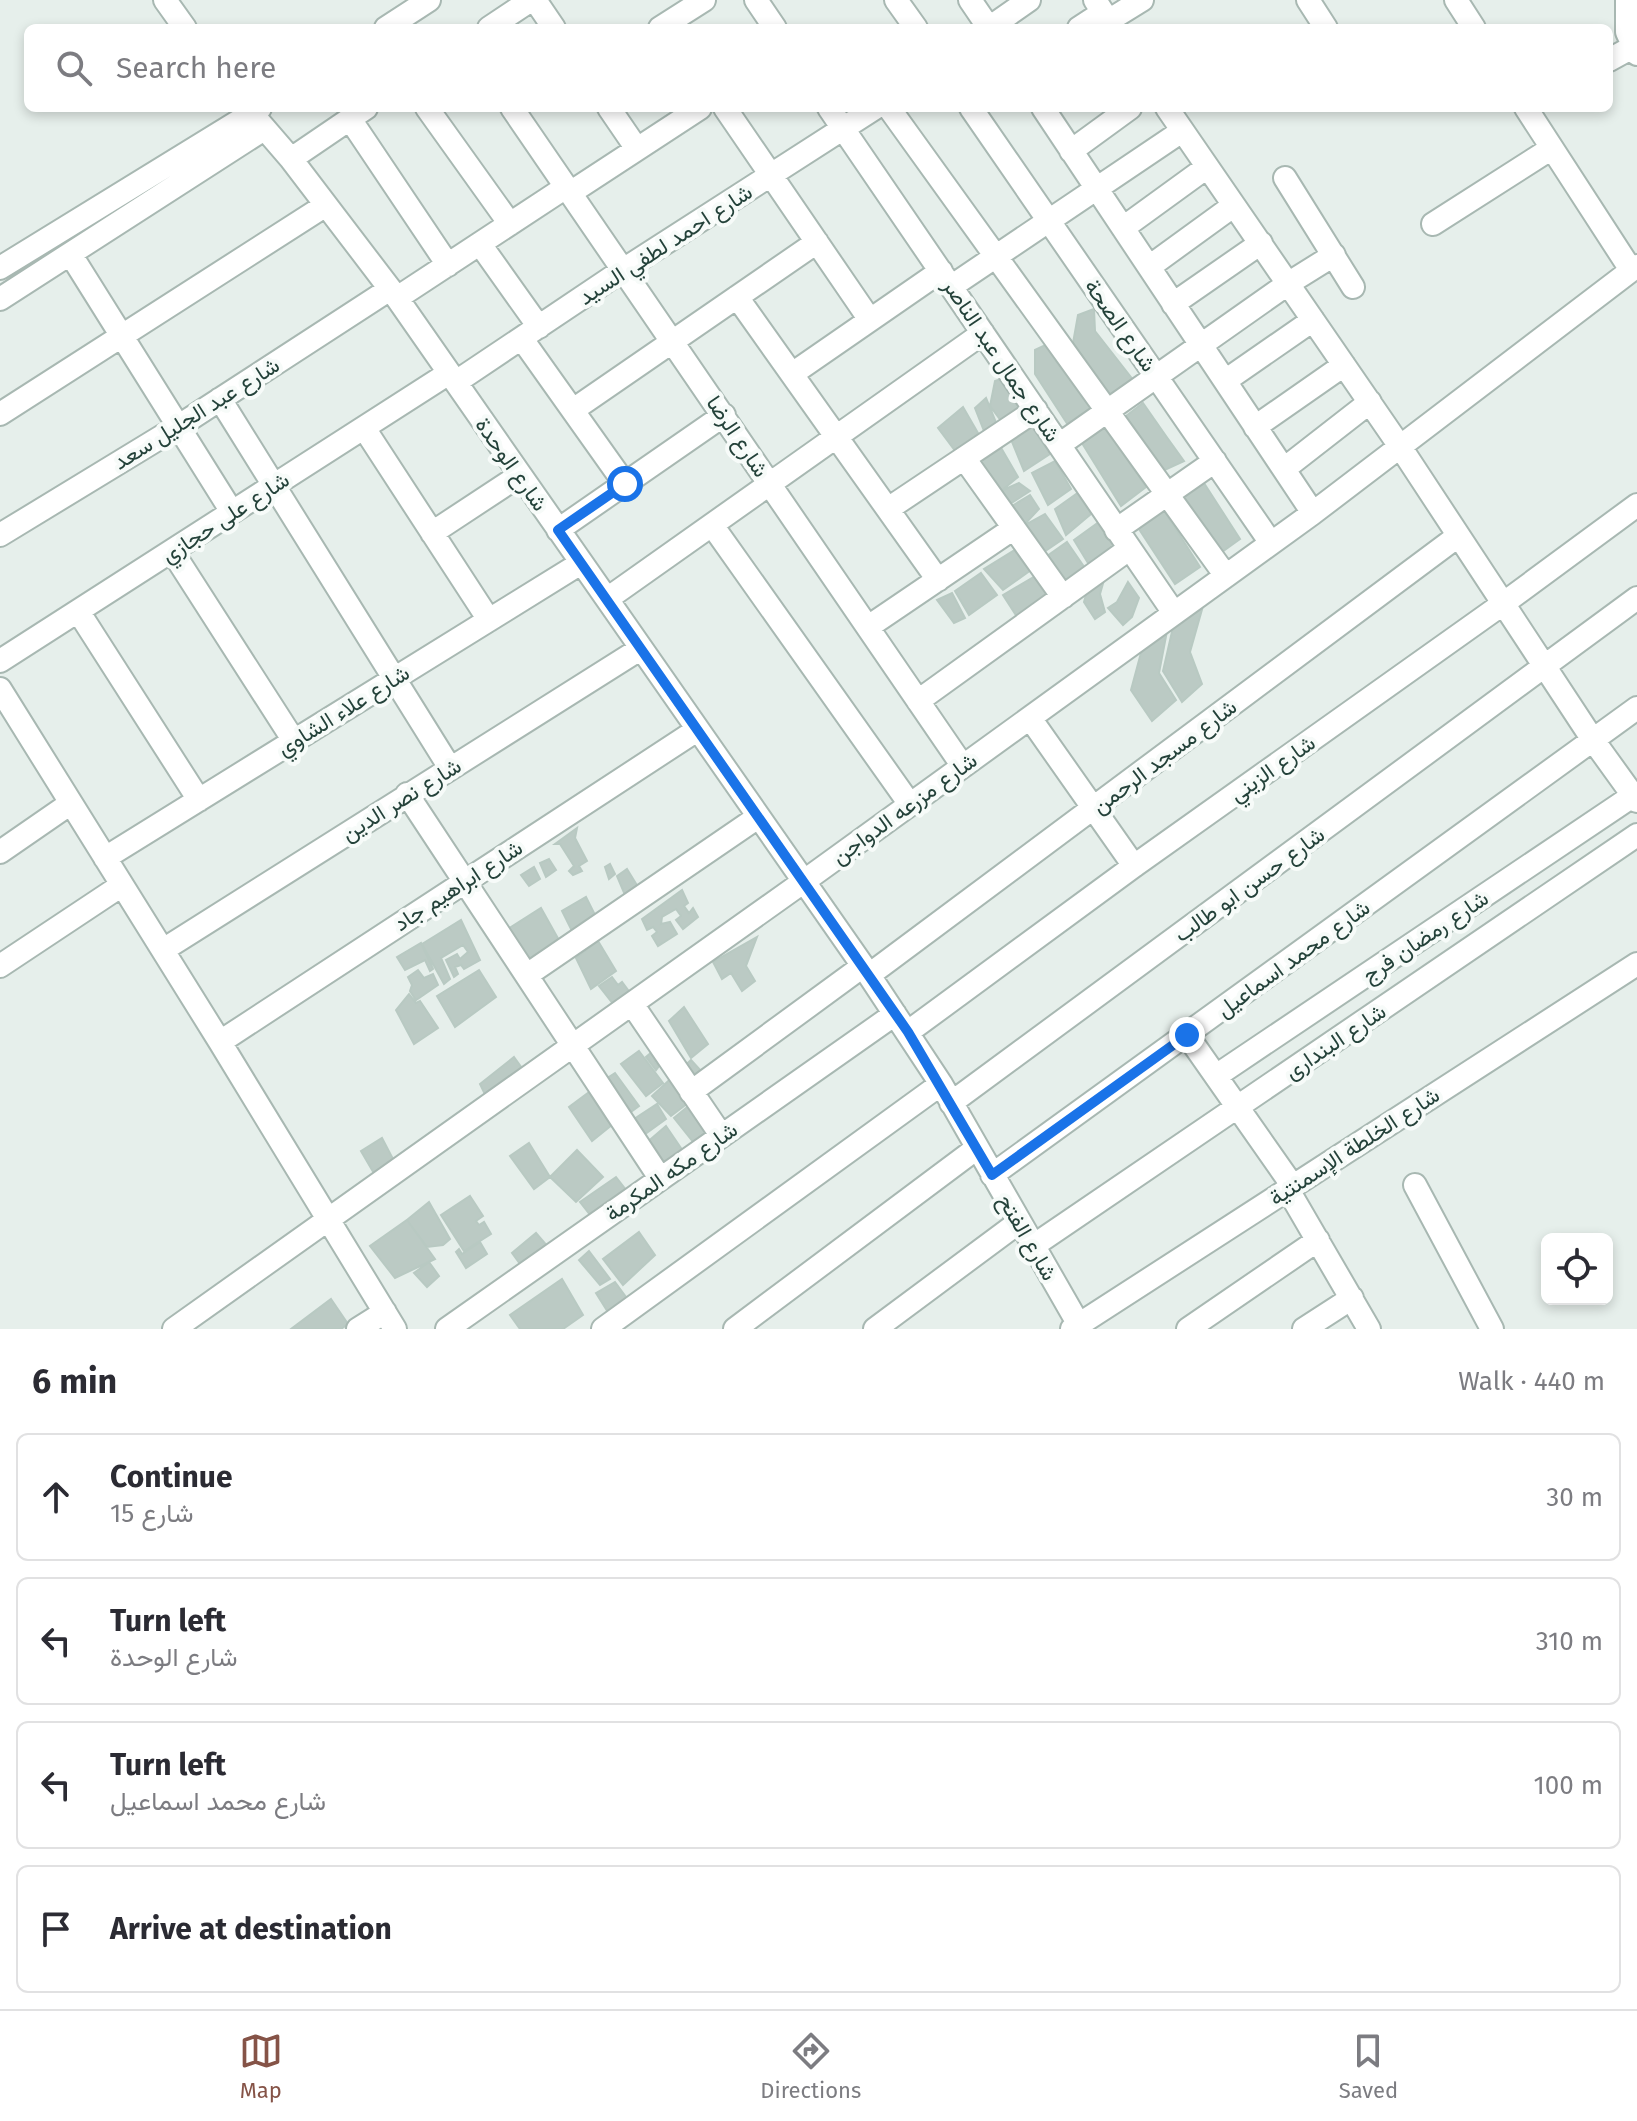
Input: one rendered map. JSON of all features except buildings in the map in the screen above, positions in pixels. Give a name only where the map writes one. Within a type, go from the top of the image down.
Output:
[{"type":"street","points":[[165,0],[182,24]]},
{"type":"street","points":[[392,24],[429,0]]},
{"type":"street","points":[[495,24],[533,0],[551,24]]},
{"type":"street","points":[[669,24],[704,0]]},
{"type":"street","points":[[756,0],[772,24]]},
{"type":"street","points":[[896,0],[913,24]]},
{"type":"street","points":[[970,0],[986,24]]},
{"type":"street","points":[[995,24],[1029,0]]},
{"type":"street","points":[[1104,16],[1142,0]]},
{"type":"street","points":[[1308,0],[1323,24]]},
{"type":"street","points":[[1456,0],[1471,24]]},
{"type":"street","points":[[1613,58],[1635,50],[1627,32],[1627,0]]},
{"type":"street","points":[[430,112],[510,224]]},
{"type":"street","name":"شارع الرضا","points":[[515,112],[962,765]]},
{"type":"street","points":[[612,112],[637,149]]},
{"type":"street","name":"شارع عبد الجليل سعد","points":[[0,535],[393,294],[448,265],[694,112]]},
{"type":"street","points":[[728,112],[870,320]]},
{"type":"street","name":"شارع جمال عبد الناصر","points":[[832,112],[1174,613]]},
{"type":"street","name":"شارع احمد لطفي السيد","points":[[453,378],[530,333],[869,112]]},
{"type":"street","points":[[892,112],[1226,576]]},
{"type":"street","name":"شارع الصحة","points":[[974,112],[1271,543]]},
{"type":"street","points":[[1048,112],[1071,151],[1313,513]]},
{"type":"street","points":[[1071,151],[1125,112]]},
{"type":"street","points":[[1170,112],[1370,402],[1593,740],[1636,797]]},
{"type":"street","points":[[1529,112],[1634,268]]},
{"type":"street","points":[[291,159],[358,113],[448,265]]},
{"type":"street","points":[[0,299],[71,255],[256,115]]},
{"type":"street","points":[[0,268],[256,115]]},
{"type":"street","name":"شارع الوحدة","points":[[256,115],[453,378],[866,970],[946,1093],[977,1148]]},
{"type":"street","points":[[792,374],[870,320],[996,256],[1182,131]]},
{"type":"street","points":[[1433,224],[1552,148]]},
{"type":"street","points":[[1123,228],[1207,167]]},
{"type":"street","points":[[1285,178],[1353,287]]},
{"type":"street","points":[[0,414],[326,205]]},
{"type":"street","points":[[1149,267],[1233,206]]},
{"type":"street","points":[[573,410],[817,242]]},
{"type":"street","points":[[1173,304],[1261,243]]},
{"type":"street","points":[[480,244],[573,410],[625,484]]},
{"type":"street","points":[[71,255],[232,512]]},
{"type":"street","points":[[1059,445],[1289,283],[1334,255]]},
{"type":"street","name":"شارع مزرعه الدواجن","points":[[174,1329],[803,882],[1313,513],[1634,268]]},
{"type":"street","points":[[737,297],[938,580]]},
{"type":"street","points":[[1225,381],[1313,320]]},
{"type":"street","points":[[607,599],[983,333]]},
{"type":"street","points":[[1255,427],[1344,365]]},
{"type":"street","name":"شارع على حجازي","points":[[0,661],[364,428],[453,378]]},
{"type":"street","points":[[220,399],[450,768]]},
{"type":"street","points":[[1284,469],[1370,402]]},
{"type":"street","points":[[888,509],[1036,410]]},
{"type":"street","points":[[558,530],[724,415]]},
{"type":"street","points":[[364,428],[489,620]]},
{"type":"street","points":[[964,458],[1063,597]]},
{"type":"street","points":[[1116,530],[1215,461]]},
{"type":"street","points":[[432,533],[520,475]]},
{"type":"street","name":"شارع الزيني","points":[[902,1023],[1134,866],[1637,505]]},
{"type":"street","points":[[712,525],[909,803]]},
{"type":"street","points":[[868,627],[1014,528]]},
{"type":"street","name":"شارع مسجد الرحمن","points":[[691,1092],[1094,809],[1458,536]]},
{"type":"street","points":[[918,701],[1129,549]]},
{"type":"street","points":[[172,551],[294,741]]},
{"type":"street","name":"شارع علاء الشاوي","points":[[105,858],[581,563]]},
{"type":"street","name":"شارع حسن ابو طالب","points":[[603,1329],[946,1093],[1637,598]]},
{"type":"street","points":[[78,611],[199,800]]},
{"type":"street","name":"شارع نصر الدين","points":[[163,950],[640,649]]},
{"type":"street","points":[[0,689],[390,1320],[358,1329]]},
{"type":"street","name":"شارع محمد اسماعيل","points":[[992,1175],[1637,708]]},
{"type":"street","points":[[1030,718],[1134,866]]},
{"type":"street","name":"شارع ابراهيم جاد","points":[[220,1042],[697,730]]},
{"type":"street","points":[[407,794],[660,1178]]},
{"type":"street","name":"شارع رمضان فرج","points":[[1216,1076],[1636,797]]},
{"type":"street","points":[[0,852],[71,803]]},
{"type":"street","points":[[527,975],[758,817]]},
{"type":"street","name":"شارع البندارى","points":[[1033,1246],[1637,835]]},
{"type":"street","points":[[0,966],[122,885]]},
{"type":"street","name":"شارع الخلطة الإسمنتية","points":[[1075,1327],[1637,964]]},
{"type":"street","points":[[632,1004],[721,1135]]},
{"type":"street","name":"شارع مكه المكرمة","points":[[447,1329],[721,1135],[902,1023]]},
{"type":"street","points":[[1187,1035],[1290,1187],[1369,1329]]},
{"type":"street","points":[[735,1329],[977,1148]]},
{"type":"street","name":"شارع الفتح","points":[[977,1148],[1075,1327]]},
{"type":"street","points":[[1415,1185],[1492,1329]]},
{"type":"street","points":[[875,1329],[1019,1222]]},
{"type":"street","points":[[1188,1329],[1318,1240]]},
{"type":"street","points":[[1304,1329],[1352,1298]]},
{"type":"route","points":[[625,484],[558,530],[908,1032],[992,1175],[1187,1035]]}]
